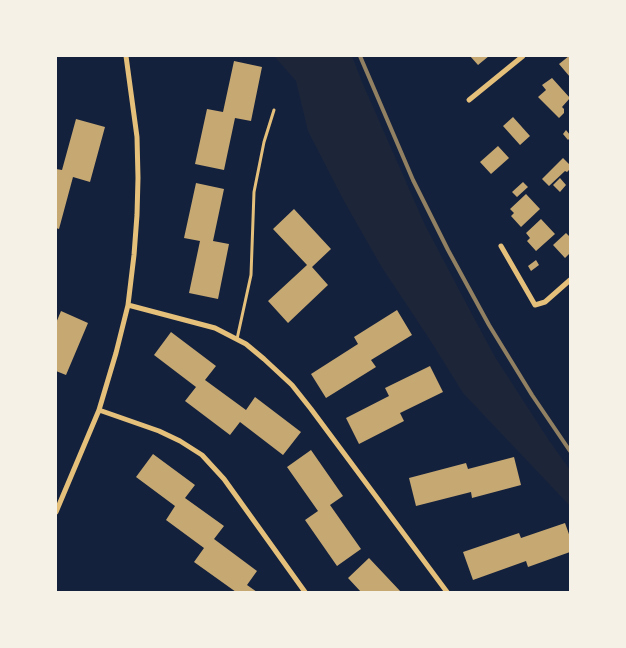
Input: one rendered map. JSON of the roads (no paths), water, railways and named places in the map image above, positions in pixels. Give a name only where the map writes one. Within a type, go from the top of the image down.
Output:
[{"type":"street","points":[[56,512],[99,410],[128,305],[135,245],[138,178],[136,137],[126,56]]},
{"type":"street","points":[[469,100],[523,56]]},
{"type":"street","points":[[501,246],[535,305],[545,302],[570,279]]},
{"type":"street","points":[[128,305],[214,328],[246,344],[264,359],[291,385],[311,409],[447,592]]},
{"type":"street","points":[[99,410],[159,431],[202,455],[224,479],[305,592]]},
{"type":"lane","points":[[237,339],[251,275],[254,192],[264,142],[274,110]]},
{"type":"railway","points":[[360,56],[413,180],[448,250],[489,325],[570,451]]}]
